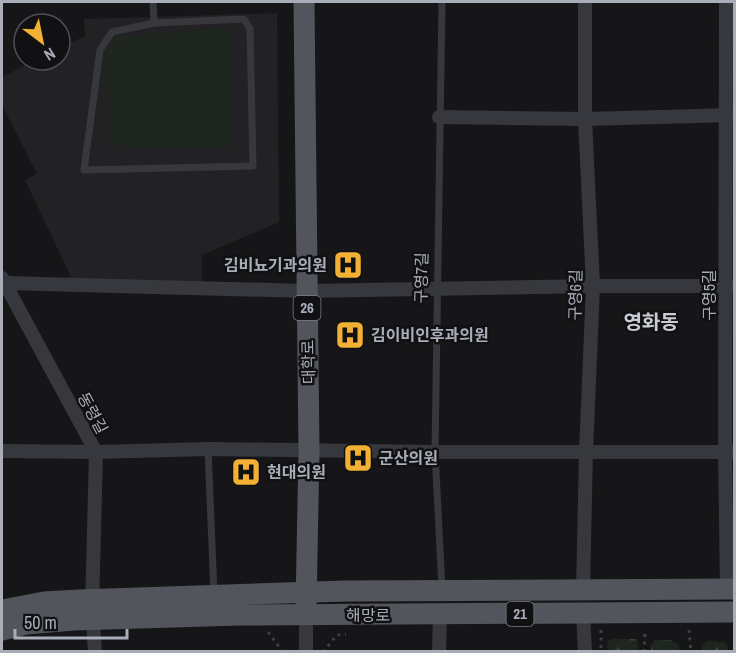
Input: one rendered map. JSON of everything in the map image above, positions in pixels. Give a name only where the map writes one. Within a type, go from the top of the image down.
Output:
[{"type":"main road","name":"대학로","points":[[304,2],[309,450],[306,615]]},
{"type":"main road","name":"해망로","points":[[2,630],[93,609],[214,596],[442,591],[731,589]]},
{"type":"main road","name":"해망로","points":[[2,610],[44,602],[93,609],[306,615],[735,612]]},
{"type":"street","name":"구영6길","points":[[583,590],[593,286],[585,118],[585,2]]},
{"type":"street","name":"구영5길","points":[[726,2],[731,115],[731,589]]},
{"type":"street","points":[[440,117],[585,118],[731,115]]},
{"type":"street","points":[[3,280],[307,291],[730,286]]},
{"type":"street","name":"동령길","points":[[3,280],[96,452],[93,609],[95,651]]},
{"type":"street","points":[[2,451],[96,452],[208,449],[730,452]]},
{"type":"street","points":[[584,613],[585,651]]},
{"type":"street","points":[[439,651],[440,614]]},
{"type":"street","points":[[306,615],[306,651]]},
{"type":"lane","points":[[153,2],[154,23]]},
{"type":"lane","name":"구영7길","points":[[442,2],[435,452],[442,591]]},
{"type":"lane","points":[[244,20],[250,29],[253,166],[84,170],[100,50],[112,32],[154,23],[244,20]]},
{"type":"lane","points":[[208,449],[214,596]]},
{"type":"path","points":[[601,628],[602,651]]},
{"type":"path","points":[[689,628],[691,651]]},
{"type":"path","points":[[644,651],[645,629]]},
{"type":"shaded area","points":[[277,13],[279,222],[202,255],[202,282],[72,279],[25,180],[37,174],[2,105],[2,77],[12,72],[72,72],[72,42],[85,36],[84,19]]},
{"type":"green space","points":[[229,27],[232,149],[111,146],[106,51],[116,37]]},
{"type":"green space","points":[[635,639],[638,642],[639,651],[613,651],[607,648],[608,641]]},
{"type":"green space","points":[[655,640],[671,640],[679,645],[679,651],[651,651],[651,645]]},
{"type":"green space","points":[[707,641],[724,642],[728,651],[702,651],[702,645]]},
{"type":"place","name":"김비뇨기과의원","points":[[348,265]]},
{"type":"place","name":"김이비인후과의원","points":[[350,335]]},
{"type":"place","name":"군산의원","points":[[358,458]]},
{"type":"place","name":"현대의원","points":[[246,472]]},
{"type":"district","name":"영화동","points":[[651,322]]}]
